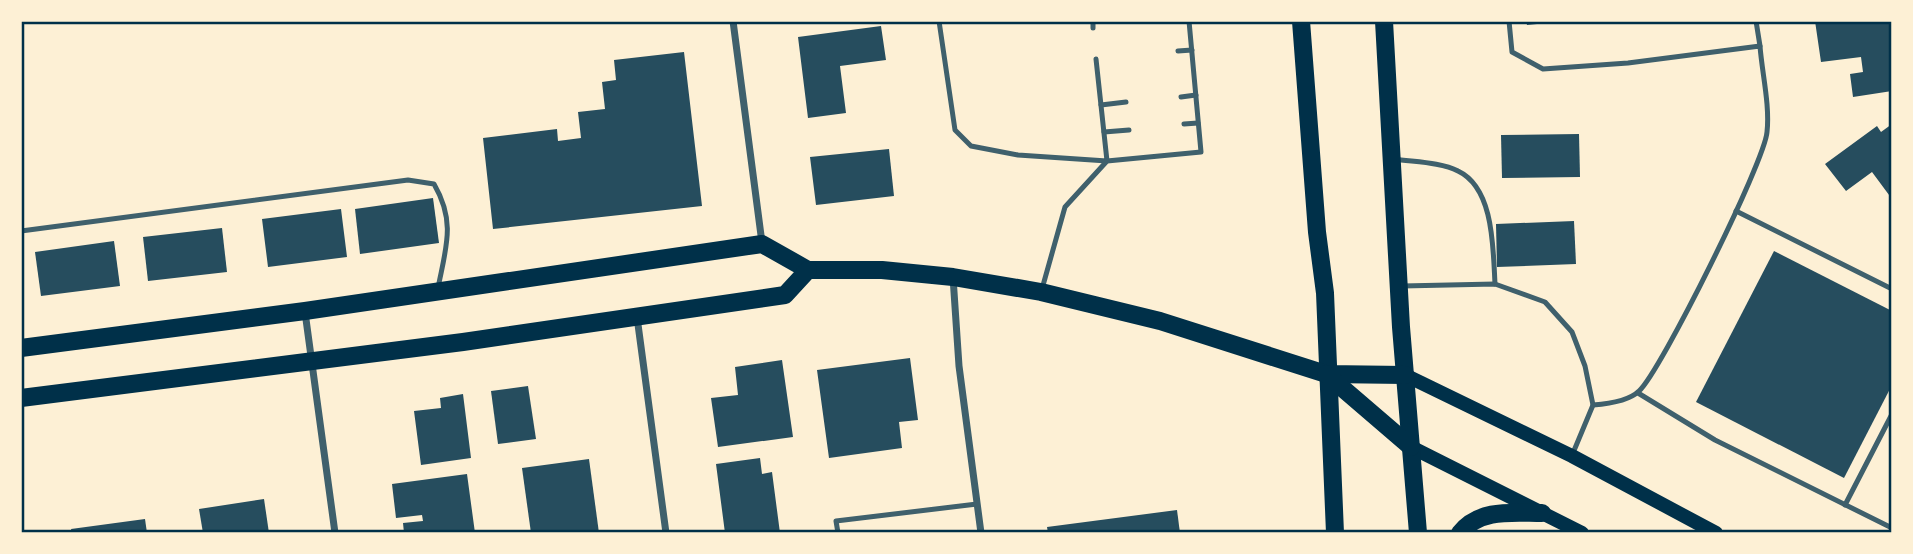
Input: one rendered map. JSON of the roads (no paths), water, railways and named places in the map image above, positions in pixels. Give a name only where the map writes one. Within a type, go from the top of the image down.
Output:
[{"type":"main road","points":[[1301,21],[1317,232],[1325,293],[1326,374],[1335,533]]},
{"type":"main road","points":[[1384,21],[1405,375],[1418,533]]},
{"type":"main road","points":[[21,348],[305,312],[762,244],[808,270],[882,270],[953,277],[1041,292],[1160,321],[1326,374],[1405,375],[1572,456],[1716,533]]},
{"type":"main road","points":[[21,398],[785,295],[808,270]]},
{"type":"main road","points":[[1326,374],[1411,447],[1582,533]]},
{"type":"main road","points":[[1460,533],[1467,524],[1482,515],[1542,513]]},
{"type":"street","points":[[733,21],[762,244]]},
{"type":"street","points":[[953,277],[959,366],[981,533]]},
{"type":"street","points":[[305,312],[335,533]]},
{"type":"street","points":[[637,316],[666,533]]},
{"type":"lane","points":[[939,21],[955,130],[971,146],[1018,155],[1107,161],[1201,152],[1189,21]]},
{"type":"lane","points":[[1509,21],[1512,52],[1543,69],[1759,46]]},
{"type":"lane","points":[[1593,405],[1638,393],[1669,346],[1736,211],[1768,133],[1756,21]]},
{"type":"lane","points":[[1178,51],[1192,50]]},
{"type":"lane","points":[[1041,292],[1065,207],[1107,161],[1097,59]]},
{"type":"lane","points":[[1181,97],[1196,95]]},
{"type":"lane","points":[[1101,105],[1126,102]]},
{"type":"lane","points":[[1184,124],[1198,123]]},
{"type":"lane","points":[[1104,132],[1129,130]]},
{"type":"lane","points":[[1394,159],[1457,170],[1477,184],[1486,206],[1495,284]]},
{"type":"lane","points":[[21,231],[408,180],[434,184],[445,203],[450,222],[438,292]]},
{"type":"lane","points":[[1736,211],[1892,289]]},
{"type":"lane","points":[[1400,286],[1495,284],[1545,302],[1572,332],[1585,366],[1593,405],[1572,456]]},
{"type":"lane","points":[[1638,393],[1714,440],[1892,528]]},
{"type":"lane","points":[[1845,505],[1892,414]]},
{"type":"lane","points":[[838,533],[836,521],[977,504]]}]
